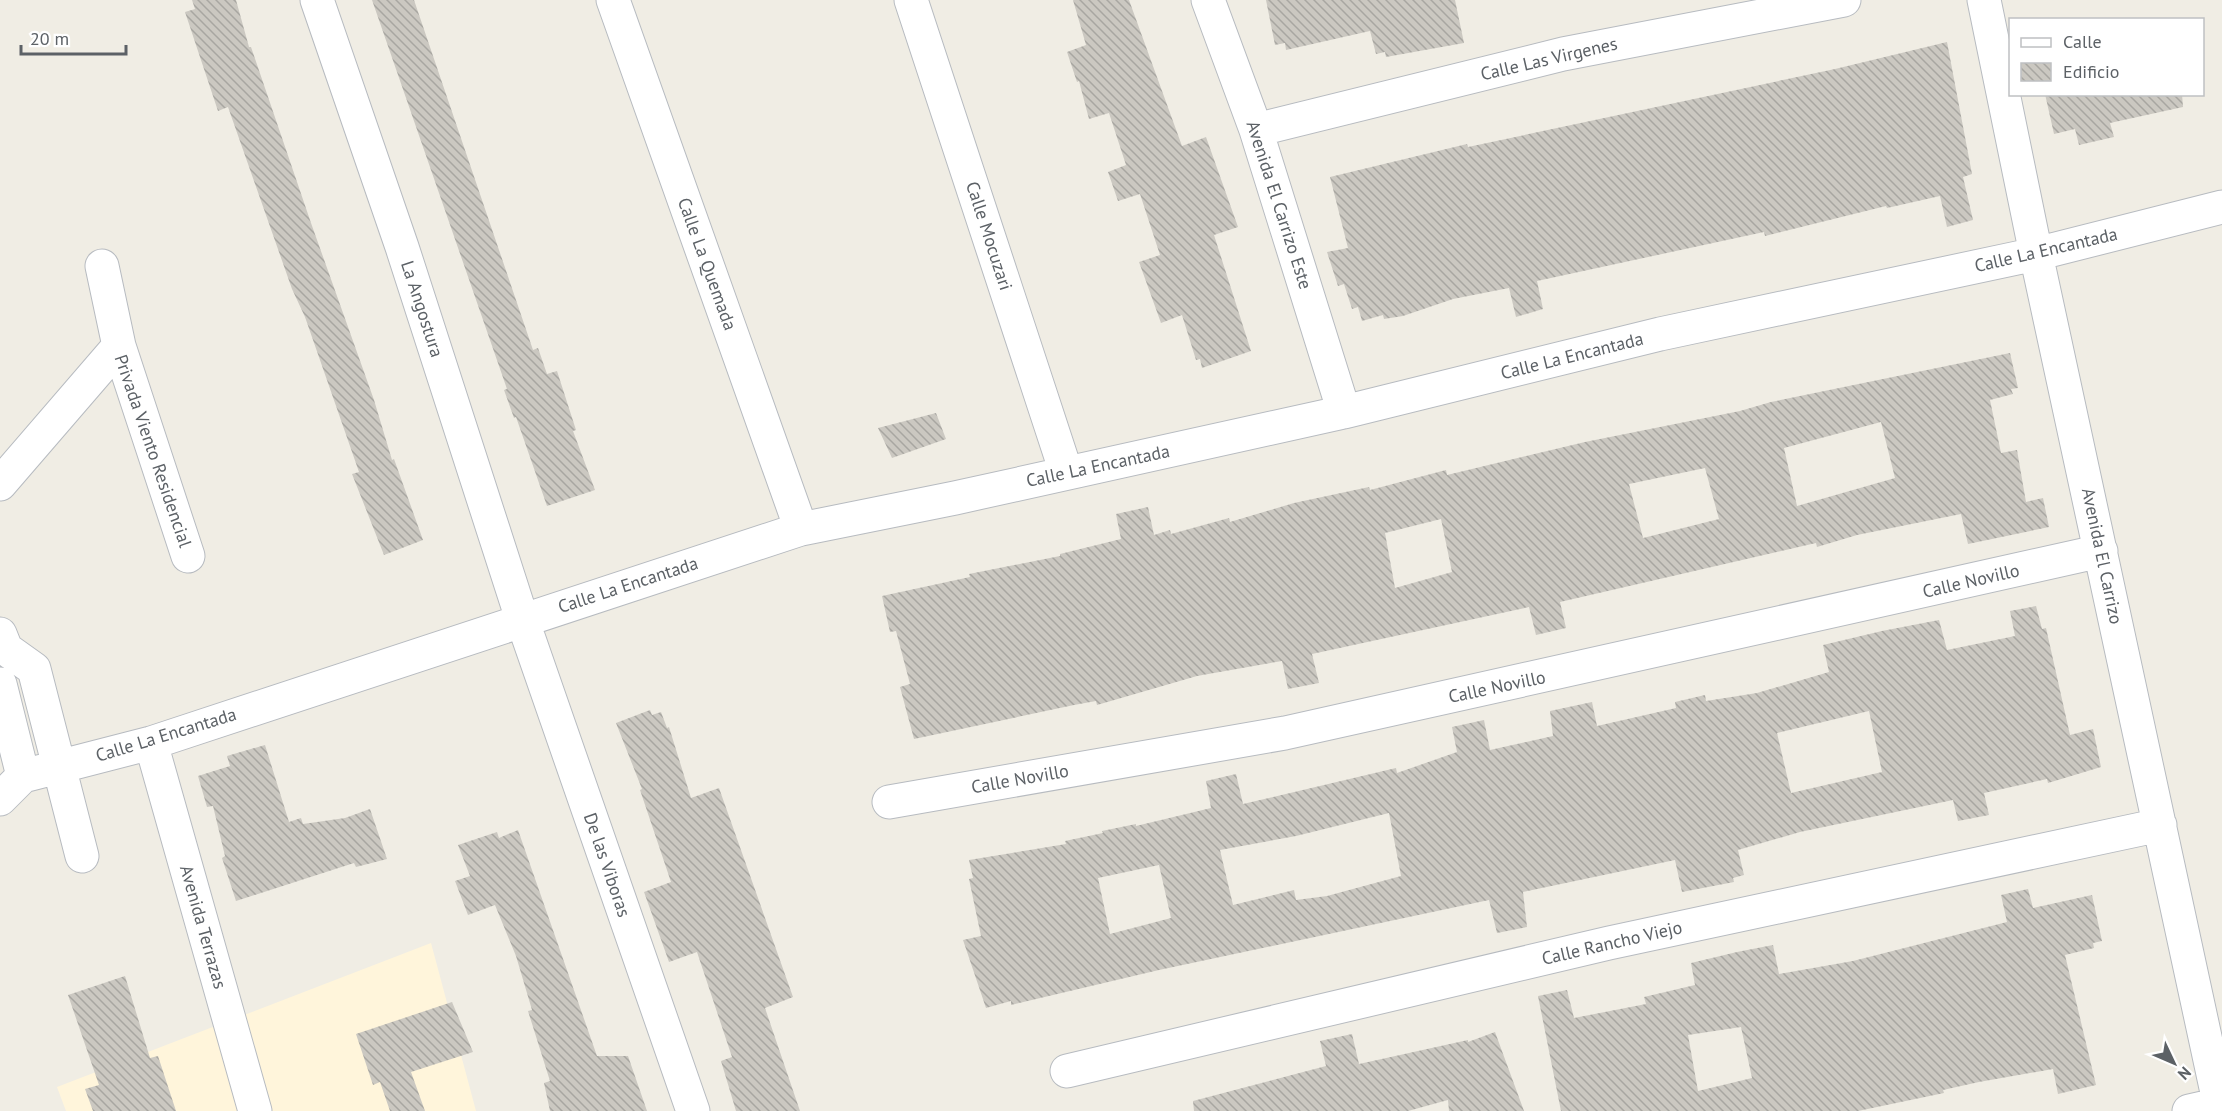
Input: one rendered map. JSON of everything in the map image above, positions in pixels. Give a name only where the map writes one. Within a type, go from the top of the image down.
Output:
[{"type":"street","name":"La Angostura","points":[[317,0],[402,247],[522,619]]},
{"type":"street","name":"Calle La Quemada","points":[[613,0],[801,529]]},
{"type":"street","name":"Calle Mocuzari","points":[[911,0],[1066,472]]},
{"type":"street","name":"Avenida El Carrizo Este","points":[[1209,0],[1256,130],[1344,412]]},
{"type":"street","name":"Calle Las Virgenes","points":[[1256,130],[1563,54],[1844,0]]},
{"type":"street","name":"Avenida El Carrizo","points":[[1984,0],[2036,254],[2160,825],[2210,1109]]},
{"type":"street","name":"Calle La Encantada","points":[[0,799],[23,776],[151,744],[522,619],[801,529],[1344,412],[1660,334],[2036,254],[2222,207]]},
{"type":"street","points":[[102,266],[119,346]]},
{"type":"street","name":"Privada Viento Residencial","points":[[0,484],[119,346]]},
{"type":"street","name":"Privada Viento Residencial","points":[[119,346],[188,556]]},
{"type":"street","name":"Calle Novillo","points":[[889,802],[1286,733],[2101,551]]},
{"type":"street","name":"De las Viboras","points":[[522,619],[693,1111]]},
{"type":"street","points":[[2,649],[34,669],[82,856]]},
{"type":"street","points":[[0,684],[23,776]]},
{"type":"street","name":"Avenida Terrazas","points":[[151,744],[255,1111]]},
{"type":"street","name":"Calle Rancho Viejo","points":[[1067,1071],[1609,943],[2160,825]]},
{"type":"shaded area","points":[[431,943],[476,1111],[66,1111],[57,1087]]},
{"type":"building","points":[[192,0],[236,0],[249,47],[251,47],[374,400],[392,460],[394,459],[423,540],[384,555],[352,474],[359,472],[228,107],[218,111],[185,12],[195,9]]},
{"type":"building","points":[[372,0],[414,0],[533,350],[538,348],[547,374],[557,371],[576,430],[573,431],[595,490],[547,506],[516,417],[514,418],[504,390],[507,389]]},
{"type":"building","points":[[1073,0],[1129,0],[1182,146],[1206,137],[1238,227],[1214,235],[1251,351],[1202,368],[1200,359],[1196,360],[1182,315],[1161,323],[1139,262],[1160,255],[1140,194],[1118,201],[1108,172],[1126,165],[1109,113],[1089,119],[1079,81],[1077,82],[1067,52],[1086,45]]},
{"type":"building","points":[[1266,0],[1455,0],[1464,43],[1386,57],[1385,52],[1376,54],[1370,31],[1286,50],[1285,43],[1275,45]]},
{"type":"building","points":[[1947,42],[1972,174],[1963,177],[1973,220],[1947,227],[1940,196],[1887,208],[1886,206],[1765,236],[1764,232],[1537,281],[1543,309],[1516,317],[1509,288],[1453,299],[1403,316],[1384,319],[1383,315],[1362,321],[1358,307],[1352,309],[1344,284],[1338,286],[1327,252],[1348,248],[1330,177],[1467,144],[1468,147],[1835,69]]},
{"type":"building","points":[[2045,96],[2182,96],[2183,107],[2110,123],[2114,137],[2079,145],[2075,129],[2054,134]]},
{"type":"building","points":[[2010,353],[2018,388],[2011,389],[2013,394],[1990,400],[2001,453],[2017,450],[2026,502],[2043,498],[2049,527],[1968,544],[1961,514],[1857,535],[1817,547],[1816,543],[1560,602],[1566,628],[1536,635],[1529,607],[1312,654],[1319,683],[1288,689],[1282,661],[1197,676],[1097,705],[1096,701],[1074,705],[914,739],[900,687],[910,684],[896,631],[890,632],[882,596],[970,577],[969,574],[1060,556],[1060,554],[1121,539],[1116,514],[1148,507],[1154,535],[1170,530],[1171,534],[1229,518],[1230,522],[1294,503],[1369,487],[1370,490],[1446,470],[1447,475],[1585,442],[1740,411],[1771,402]],"holes":[[[1881,422],[1895,478],[1797,506],[1784,448]],[[1705,468],[1719,519],[1643,538],[1629,484]],[[1441,519],[1452,572],[1395,588],[1385,533]]]},
{"type":"building","points":[[936,413],[946,439],[892,458],[878,428]]},
{"type":"building","points":[[2036,606],[2042,629],[2046,628],[2070,735],[2093,729],[2101,767],[2048,783],[2047,779],[1984,793],[1989,815],[1958,821],[1953,800],[1800,832],[1738,850],[1744,875],[1733,878],[1734,882],[1682,892],[1675,860],[1523,892],[1527,927],[1497,933],[1489,900],[1159,970],[1011,1005],[1011,1001],[986,1008],[963,940],[981,936],[969,879],[973,878],[969,860],[1066,844],[1065,841],[1103,833],[1102,831],[1136,824],[1136,826],[1211,808],[1206,781],[1236,774],[1243,804],[1396,768],[1397,773],[1457,752],[1452,727],[1484,720],[1490,750],[1553,736],[1550,711],[1592,702],[1597,726],[1676,708],[1675,702],[1705,695],[1706,701],[1757,693],[1829,672],[1823,645],[1882,631],[1939,620],[1947,650],[2015,636],[2010,611]],"holes":[[[1869,711],[1882,772],[1791,793],[1777,733]],[[1389,813],[1401,876],[1327,896],[1296,900],[1294,890],[1233,905],[1220,850],[1296,836]],[[1159,865],[1171,918],[1110,934],[1098,878]]]},
{"type":"building","points":[[650,710],[652,715],[661,712],[667,728],[669,727],[691,798],[719,788],[793,997],[765,1008],[800,1111],[736,1111],[721,1061],[732,1057],[697,952],[669,962],[644,892],[671,882],[640,790],[642,789],[616,723]]},
{"type":"building","points":[[265,745],[289,822],[301,818],[303,824],[345,818],[370,809],[387,859],[356,867],[354,863],[236,901],[222,858],[225,856],[213,806],[207,807],[198,776],[230,766],[227,756]]},
{"type":"building","points":[[518,830],[597,1056],[628,1056],[647,1111],[550,1111],[544,1083],[550,1081],[528,1011],[532,1010],[516,956],[495,905],[468,915],[455,881],[470,876],[458,845],[497,832],[499,838]]},
{"type":"building","points":[[2028,889],[2033,908],[2092,895],[2102,941],[2093,943],[2094,948],[2065,955],[2096,1085],[2058,1094],[2053,1069],[1979,1082],[1943,1090],[1944,1093],[1858,1111],[1561,1111],[1538,996],[1567,990],[1574,1018],[1646,1004],[1644,997],[1695,985],[1691,963],[1737,952],[1773,945],[1779,974],[1853,961],[2007,922],[2001,895]],"holes":[[[1741,1027],[1752,1078],[1698,1091],[1688,1035]]]},
{"type":"building","points":[[125,976],[150,1058],[158,1056],[176,1111],[93,1111],[85,1089],[99,1085],[68,995]]},
{"type":"building","points":[[452,1002],[473,1052],[411,1072],[425,1111],[390,1111],[380,1082],[373,1085],[356,1034]]},
{"type":"building","points":[[1495,1032],[1524,1111],[1449,1111],[1448,1100],[1408,1111],[1194,1111],[1193,1101],[1326,1066],[1320,1041],[1352,1034],[1359,1064],[1468,1040],[1468,1042]]}]
